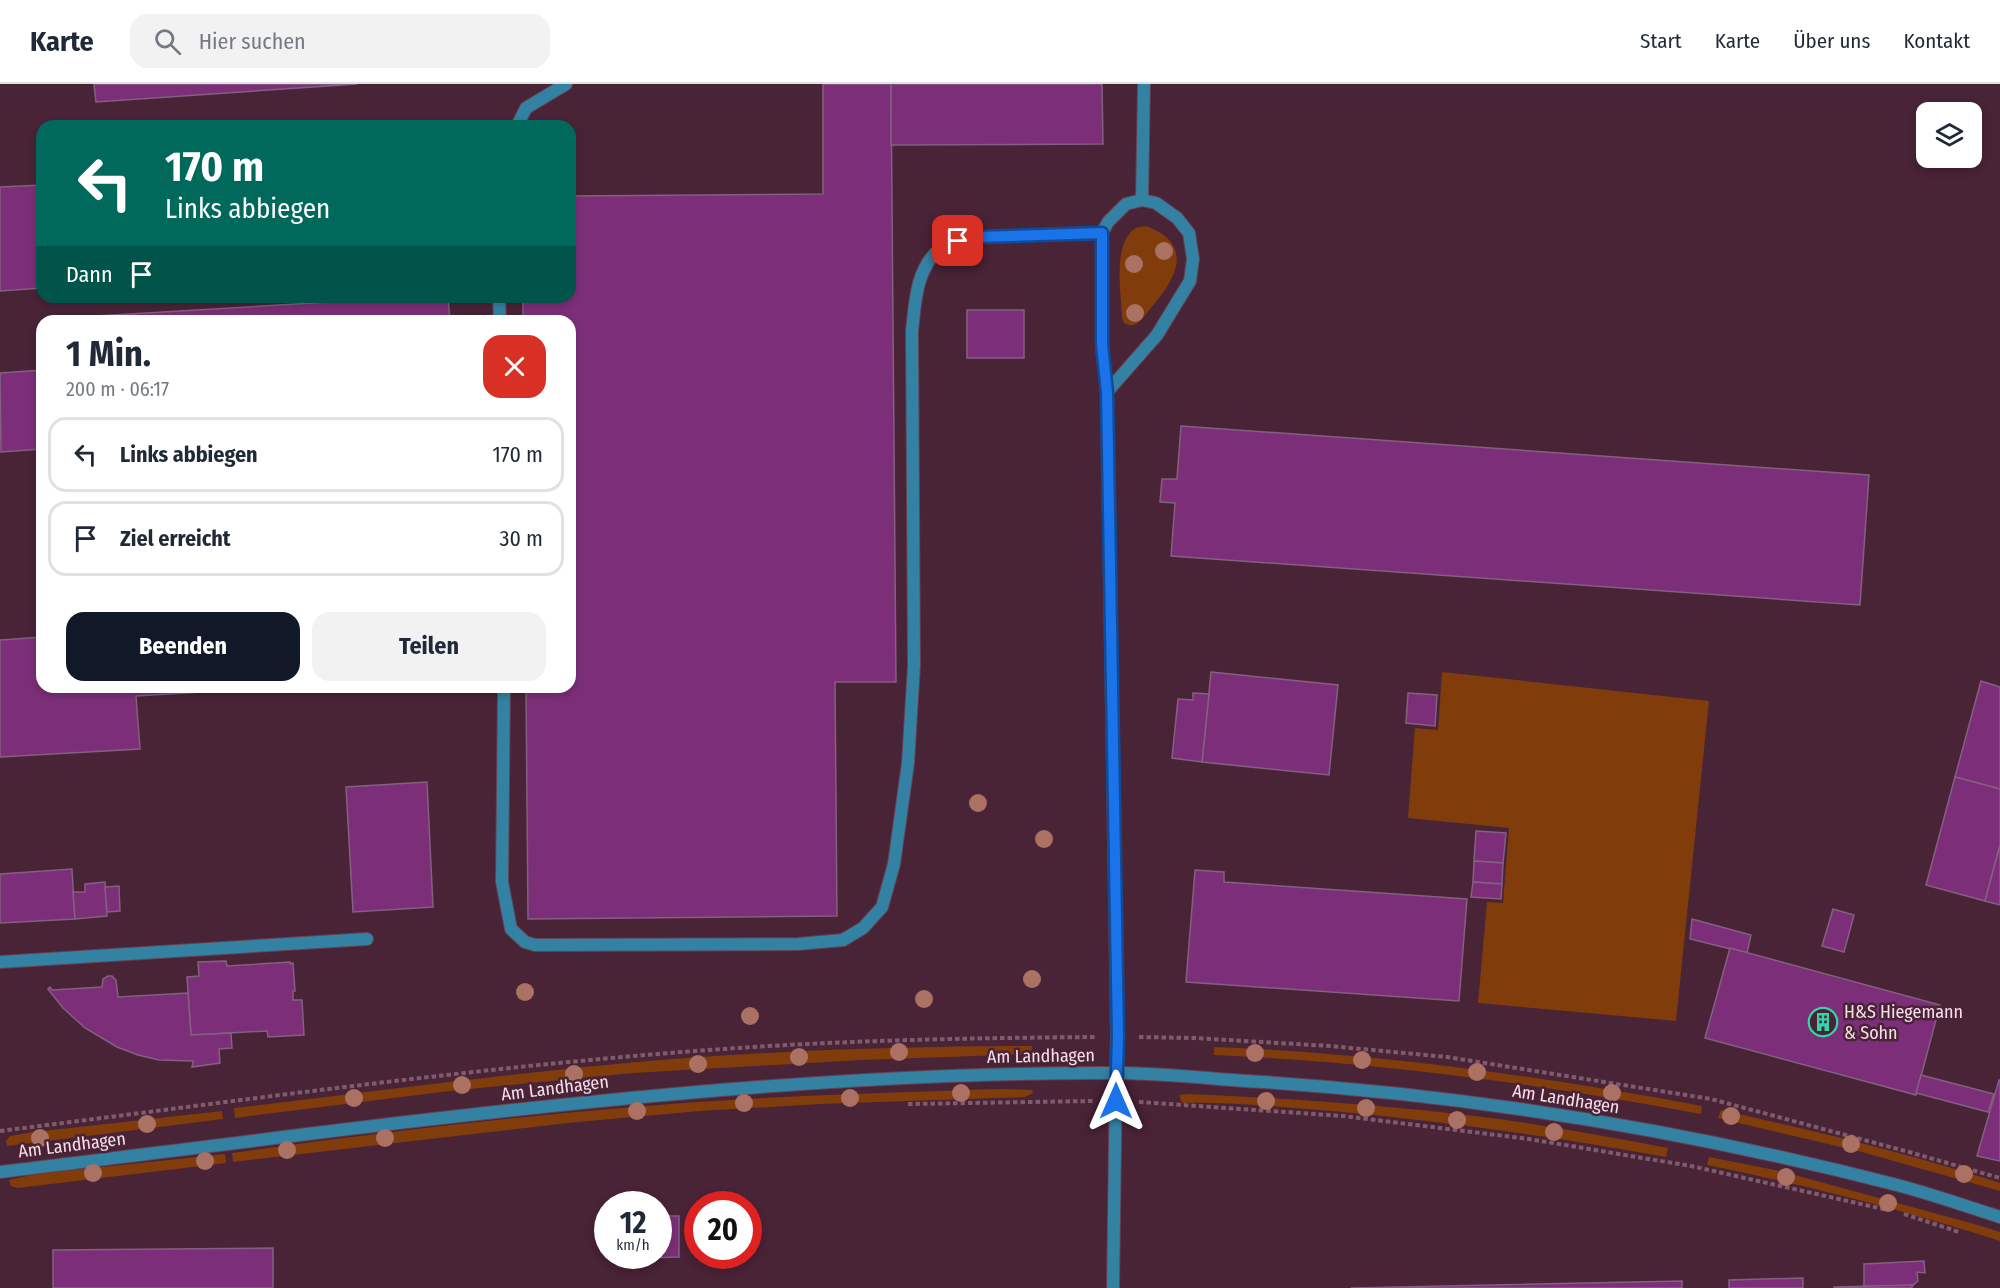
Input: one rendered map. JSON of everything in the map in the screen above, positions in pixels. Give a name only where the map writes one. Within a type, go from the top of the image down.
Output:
[{"type":"street","points":[[520,120],[526,108],[566,84]]},
{"type":"street","points":[[1142,200],[1144,84]]},
{"type":"street","points":[[504,693],[502,882],[511,929],[525,942],[535,945],[798,944],[843,940],[863,928],[882,907],[894,864],[908,763],[914,665],[912,331],[915,300],[920,280],[928,263],[941,248],[958,241],[977,237],[1102,233],[1108,222],[1126,204],[1142,200],[1165,208],[1178,218],[1189,233],[1193,259],[1190,281],[1157,335],[1107,392]]},
{"type":"street","name":"Am Landhagen","points":[[1102,233],[1102,345],[1107,392],[1118,1037],[1116,1073]]},
{"type":"street","points":[[0,963],[367,939]]},
{"type":"street","points":[[1113,1288],[1116,1073]]},
{"type":"street","name":"Am Landhagen","points":[[0,1172],[615,1098],[878,1078],[1116,1073],[1341,1088],[1537,1111],[1697,1139],[1897,1185],[2000,1217]]},
{"type":"path","points":[[903,1105],[1116,1101],[1343,1116],[1529,1139],[1691,1166],[1896,1212],[1969,1234]]},
{"type":"shaded area","points":[[1146,226],[1171,242],[1176,252],[1176,263],[1174,274],[1160,298],[1140,321],[1131,325],[1124,323],[1122,317],[1120,259],[1127,238],[1134,229]]},
{"type":"shaded area","points":[[1442,672],[1709,701],[1676,1021],[1478,1003],[1487,902],[1503,903],[1509,828],[1408,818],[1415,728],[1438,730]]},
{"type":"shaded area","points":[[1032,1046],[1032,1054],[861,1060],[633,1073],[450,1091],[235,1118],[234,1108],[508,1075],[673,1059],[852,1049]]},
{"type":"shaded area","points":[[1214,1047],[1398,1060],[1520,1076],[1702,1106],[1701,1114],[1580,1093],[1458,1076],[1336,1063],[1214,1055]]},
{"type":"shaded area","points":[[1000,1089],[1032,1090],[1033,1093],[1025,1097],[820,1104],[700,1111],[567,1123],[233,1162],[232,1153],[424,1128],[617,1108],[778,1097]]},
{"type":"shaded area","points":[[1179,1095],[1332,1102],[1475,1116],[1548,1126],[1668,1148],[1666,1157],[1541,1136],[1416,1120],[1276,1106],[1182,1103]]},
{"type":"shaded area","points":[[1721,1110],[1826,1134],[1931,1162],[2000,1183],[2000,1191],[1862,1152],[1718,1118]]},
{"type":"shaded area","points":[[222,1111],[223,1119],[7,1146],[6,1141],[10,1136],[34,1132]]},
{"type":"shaded area","points":[[225,1154],[226,1163],[18,1188],[11,1186],[9,1180],[36,1174]]},
{"type":"shaded area","points":[[1709,1157],[1780,1171],[1978,1225],[2000,1232],[2000,1241],[1855,1199],[1707,1165]]},
{"type":"building","points":[[94,84],[357,84],[96,102]]},
{"type":"building","points":[[823,84],[891,84],[896,682],[835,682],[837,916],[528,919],[526,693],[576,693],[576,315],[523,315],[523,303],[576,303],[576,196],[823,194]]},
{"type":"building","points":[[891,84],[1102,84],[1103,144],[891,145]]},
{"type":"building","points":[[36,185],[36,288],[0,291],[0,187]]},
{"type":"building","points":[[313,303],[448,303],[450,315],[112,315]]},
{"type":"building","points":[[967,310],[1024,310],[1024,358],[967,358]]},
{"type":"building","points":[[36,370],[36,449],[1,452],[0,373]]},
{"type":"building","points":[[1181,426],[1869,475],[1860,605],[1171,556],[1175,503],[1160,502],[1162,479],[1177,479]]},
{"type":"building","points":[[36,637],[36,693],[185,693],[136,696],[140,749],[0,757],[0,640]]},
{"type":"building","points":[[1211,672],[1338,685],[1329,775],[1202,762]]},
{"type":"building","points":[[1981,681],[2000,687],[2000,789],[1955,777]]},
{"type":"building","points":[[1193,693],[1209,694],[1202,762],[1172,758],[1178,699],[1193,700]]},
{"type":"building","points":[[1408,693],[1437,695],[1435,726],[1406,723]]},
{"type":"building","points":[[1955,777],[2000,789],[2000,845],[1985,901],[1926,885]]},
{"type":"building","points":[[427,782],[433,907],[353,912],[346,787]]},
{"type":"building","points":[[1476,831],[1506,833],[1503,863],[1474,861]]},
{"type":"building","points":[[2000,845],[2000,905],[1985,901]]},
{"type":"building","points":[[1474,861],[1503,863],[1502,884],[1473,882]]},
{"type":"building","points":[[72,869],[75,919],[0,923],[0,874]]},
{"type":"building","points":[[1195,870],[1224,872],[1224,882],[1467,899],[1459,1001],[1186,982]]},
{"type":"building","points":[[105,882],[107,916],[75,919],[73,892],[85,892],[85,884]]},
{"type":"building","points":[[1473,882],[1502,884],[1501,899],[1471,897]]},
{"type":"building","points":[[119,886],[120,911],[107,912],[105,887]]},
{"type":"building","points":[[1833,909],[1854,915],[1844,952],[1822,946]]},
{"type":"building","points":[[1692,919],[1751,935],[1747,953],[1690,939]]},
{"type":"building","name":"H&S Hiegemann & Sohn","points":[[1730,948],[1940,1005],[1916,1095],[1705,1038]]},
{"type":"building","points":[[226,961],[227,966],[293,963],[295,991],[293,991],[293,1000],[302,1000],[304,1035],[268,1037],[267,1031],[191,1035],[187,977],[199,976],[198,962]]},
{"type":"building","points":[[108,976],[116,980],[118,997],[188,993],[191,1035],[231,1033],[232,1048],[219,1049],[220,1063],[192,1067],[193,1061],[159,1060],[138,1055],[117,1047],[85,1028],[63,1008],[48,989],[50,987],[52,990],[102,987],[103,979]]},
{"type":"building","points":[[1921,1075],[1994,1094],[1988,1112],[1916,1093]]},
{"type":"building","points":[[2000,1080],[2000,1161],[1977,1156]]},
{"type":"building","points":[[672,1216],[679,1216],[679,1257],[672,1257]]},
{"type":"building","points":[[273,1248],[273,1288],[53,1288],[53,1250]]},
{"type":"building","points":[[1924,1261],[1925,1273],[1917,1272],[1918,1281],[1912,1286],[1864,1286],[1864,1264]]},
{"type":"building","points":[[1803,1278],[1803,1288],[1729,1288],[1729,1280]]},
{"type":"building","points":[[1682,1281],[1682,1288],[1351,1288]]},
{"type":"building","points":[[1912,1285],[1912,1288],[1834,1288],[1834,1287]]},
{"type":"place","name":"H&S Hiegemann & Sohn","points":[[1823,1022]]},
{"type":"route","points":[[958,241],[977,237],[1102,233],[1102,345],[1107,392],[1118,1037],[1116,1101]]}]
